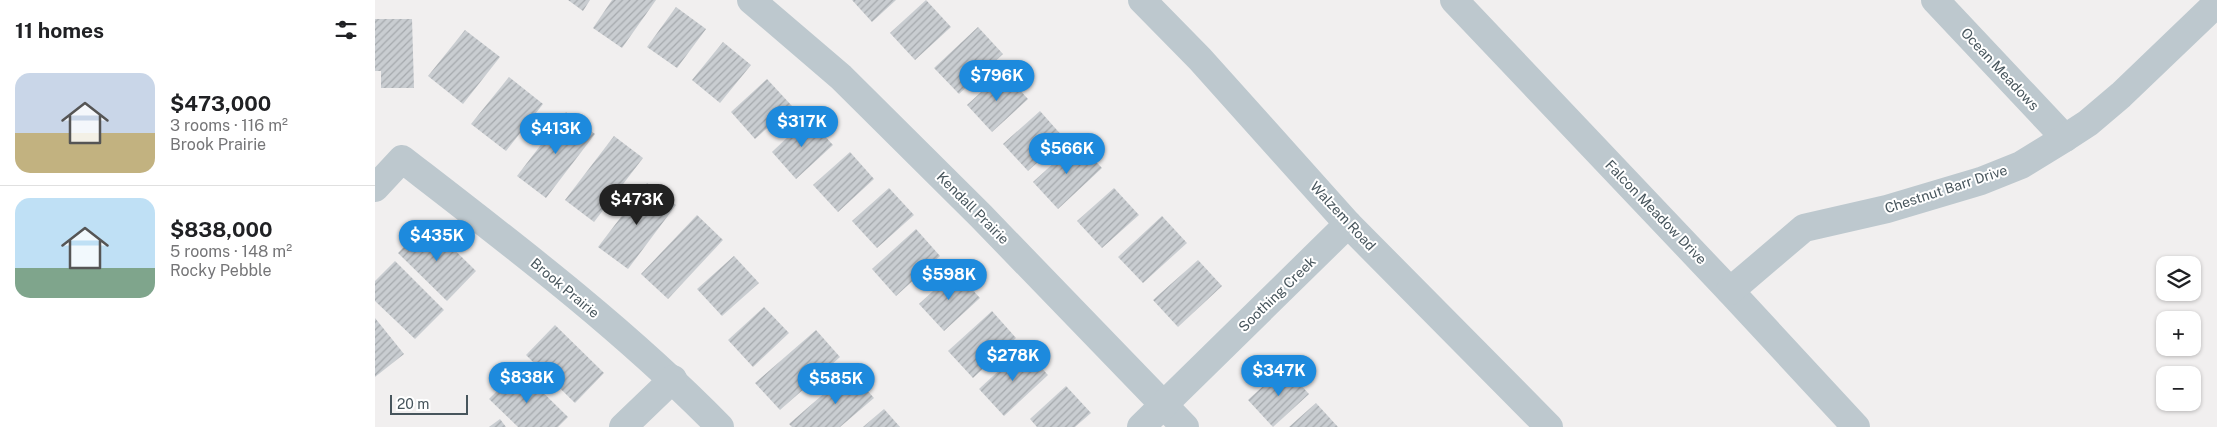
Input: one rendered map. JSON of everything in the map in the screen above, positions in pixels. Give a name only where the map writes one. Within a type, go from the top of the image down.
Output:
[{"type":"street","name":"Kendall Prairie","points":[[751,0],[841,77],[981,216],[1185,427]]},
{"type":"street","name":"Walzem Road","points":[[1142,0],[1200,59],[1348,224],[1549,427]]},
{"type":"street","name":"Falcon Meadow Drive","points":[[1454,0],[1731,291],[1856,427]]},
{"type":"street","name":"Ocean Meadows","points":[[1935,0],[2065,138]]},
{"type":"street","name":"Chestnut Barr Drive","points":[[1731,291],[1804,228],[1887,209],[1981,181],[2021,165],[2088,123],[2121,95],[2217,3]]},
{"type":"street","name":"Brook Prairie","points":[[375,188],[402,159],[540,266],[673,379],[720,427]]},
{"type":"street","name":"Soothing Creek","points":[[1141,427],[1348,224]]},
{"type":"street","points":[[623,427],[673,379]]},
{"type":"building","points":[[568,0],[590,0],[583,11]]},
{"type":"building","points":[[612,0],[656,0],[622,48],[593,28]]},
{"type":"building","points":[[852,0],[896,0],[872,22]]},
{"type":"building","points":[[926,0],[951,27],[915,60],[890,33]]},
{"type":"building","points":[[676,7],[706,29],[677,68],[647,47]]},
{"type":"building","points":[[375,19],[412,19],[414,88],[381,88],[381,71],[375,71]]},
{"type":"building","points":[[978,27],[1003,54],[959,94],[934,68]]},
{"type":"building","points":[[465,30],[500,57],[463,104],[428,76]]},
{"type":"building","points":[[723,42],[751,65],[720,103],[692,80]]},
{"type":"building","points":[[1003,72],[1028,99],[992,132],[967,105]]},
{"type":"building","points":[[509,77],[543,104],[506,151],[471,124]]},
{"type":"building","points":[[767,79],[792,106],[755,139],[731,112]]},
{"type":"building","points":[[1040,111],[1064,138],[1028,171],[1003,144]]},
{"type":"building","points":[[566,112],[595,134],[546,198],[517,176]]},
{"type":"building","points":[[808,118],[833,145],[796,179],[772,152]]},
{"type":"building","points":[[614,136],[643,158],[594,222],[565,200]]},
{"type":"building","points":[[1077,142],[1102,168],[1058,209],[1033,182]]},
{"type":"building","points":[[850,152],[874,179],[838,212],[813,185]]},
{"type":"building","points":[[647,183],[676,205],[628,269],[598,247]]},
{"type":"building","points":[[889,188],[914,215],[877,248],[852,221]]},
{"type":"building","points":[[1114,188],[1139,215],[1102,248],[1077,221]]},
{"type":"building","points":[[697,215],[723,240],[668,299],[641,274]]},
{"type":"building","points":[[1162,216],[1187,243],[1143,283],[1118,257]]},
{"type":"building","points":[[427,223],[476,271],[447,301],[398,253]]},
{"type":"building","points":[[916,229],[940,256],[896,296],[872,269]]},
{"type":"building","points":[[734,256],[759,283],[722,316],[697,289]]},
{"type":"building","points":[[1198,260],[1222,286],[1178,327],[1153,300]]},
{"type":"building","points":[[395,261],[444,310],[415,339],[375,301],[375,281]]},
{"type":"building","points":[[955,271],[980,298],[944,331],[919,304]]},
{"type":"building","points":[[764,307],[789,333],[753,367],[728,340]]},
{"type":"building","points":[[992,311],[1016,338],[973,378],[948,351]]},
{"type":"building","points":[[375,318],[404,354],[375,377]]},
{"type":"building","points":[[555,325],[604,373],[575,403],[526,355]]},
{"type":"building","points":[[816,330],[840,357],[780,410],[755,383]]},
{"type":"building","points":[[1023,348],[1048,375],[1004,416],[979,389]]},
{"type":"building","points":[[1284,367],[1309,394],[1273,427],[1248,400]]},
{"type":"building","points":[[519,369],[568,417],[558,427],[518,427],[489,399]]},
{"type":"building","points":[[850,371],[874,398],[840,427],[792,427],[789,424]]},
{"type":"building","points":[[1066,386],[1091,413],[1075,427],[1037,427],[1030,419]]},
{"type":"building","points":[[1316,403],[1338,427],[1289,427]]},
{"type":"building","points":[[884,409],[900,427],[863,427]]},
{"type":"building","points":[[500,419],[506,427],[489,427]]}]
